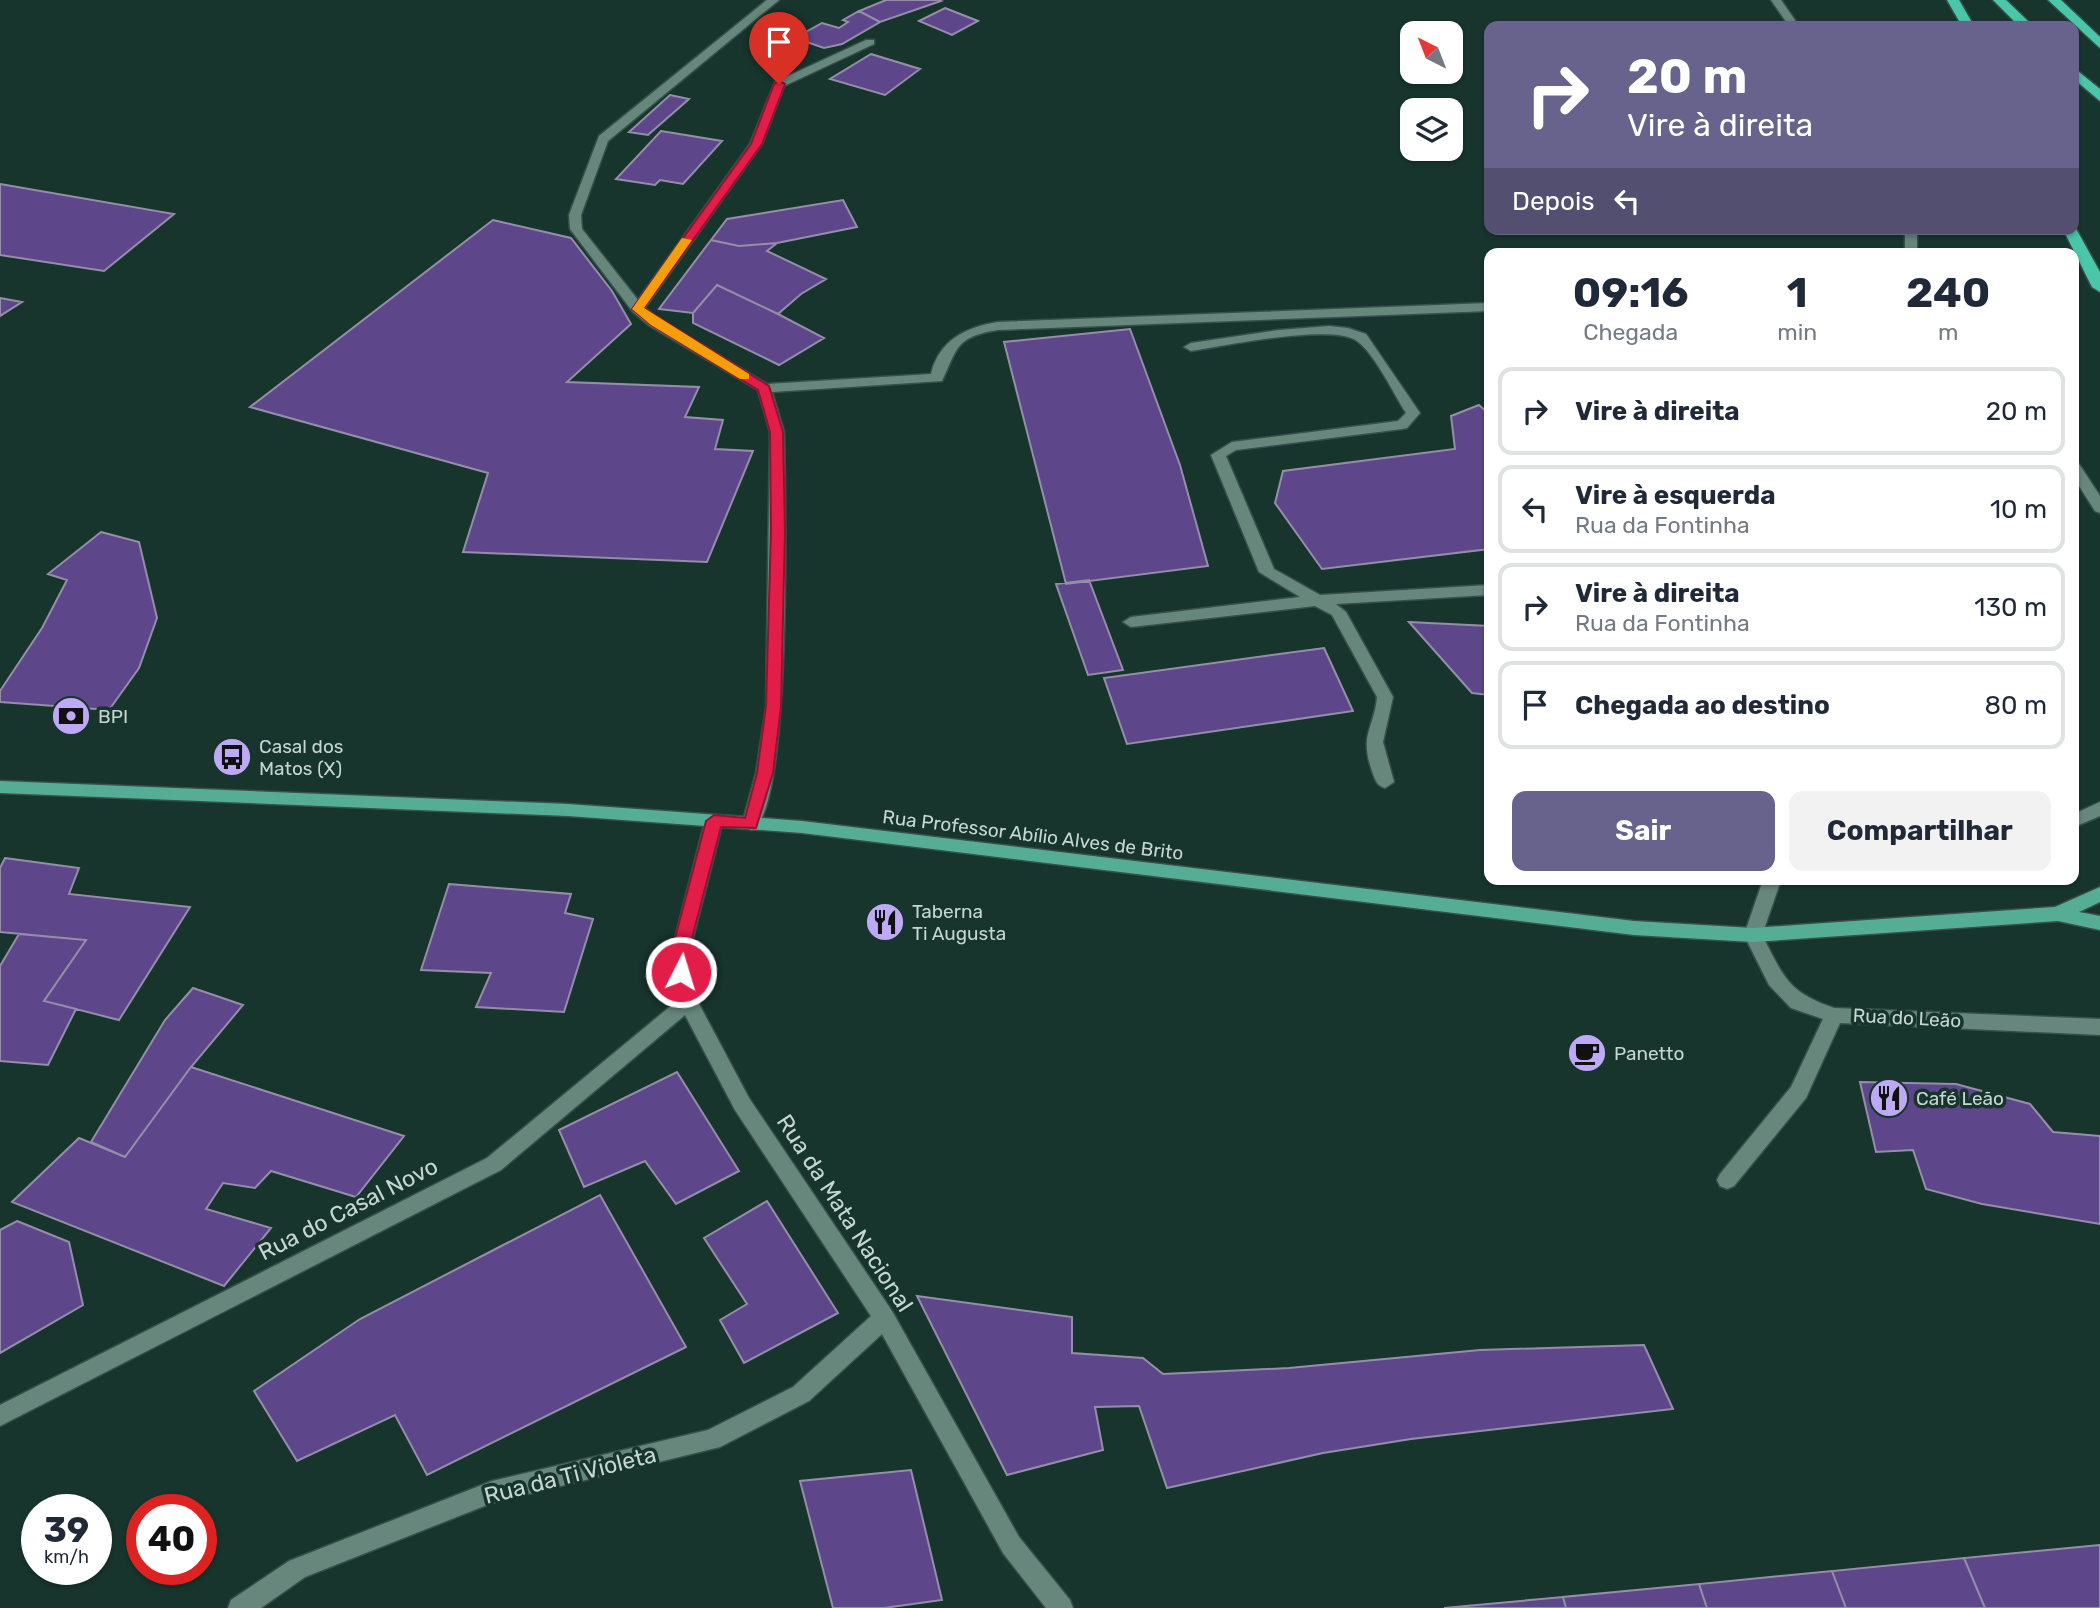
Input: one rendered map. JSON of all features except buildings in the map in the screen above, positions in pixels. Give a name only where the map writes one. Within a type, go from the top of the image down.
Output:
[{"type":"highway","points":[[1953,0],[1965,21]]},
{"type":"highway","points":[[1999,0],[2021,21]]},
{"type":"highway","points":[[2054,0],[2076,21]]},
{"type":"highway","points":[[2079,24],[2100,44]]},
{"type":"highway","points":[[2079,77],[2100,97]]},
{"type":"highway","points":[[2073,235],[2100,287]]},
{"type":"main road","name":"Rua Professor Abílio Alves de Brito","points":[[0,787],[568,810],[816,829],[1446,908],[1634,928],[1753,935],[2058,914],[2100,923]]},
{"type":"main road","name":"Rua Professor Abílio Alves de Brito","points":[[2058,914],[2100,894]]},
{"type":"street","points":[[774,0],[621,122],[597,149],[575,215],[576,229],[638,309],[655,323],[764,388],[937,378],[942,358],[956,340],[974,331],[998,326],[1484,307]]},
{"type":"street","points":[[1776,0],[1791,21]]},
{"type":"street","points":[[638,309],[756,144],[779,84],[870,42]]},
{"type":"street","points":[[1191,348],[1291,332],[1343,331],[1361,337],[1413,413],[1402,425],[1232,446],[1218,455],[1267,572],[1338,612],[1385,697],[1385,711],[1376,726],[1373,750],[1385,782]]},
{"type":"street","points":[[751,824],[765,773],[774,706],[777,432],[764,388]]},
{"type":"street","points":[[2079,475],[2100,508]]},
{"type":"street","points":[[1131,622],[1319,600],[1484,590]]},
{"type":"street","points":[[2079,818],[2100,807]]},
{"type":"street","name":"Rua da Mata Nacional","points":[[714,821],[683,942],[681,972],[688,1002],[741,1104],[884,1318],[1011,1545],[1061,1608]]},
{"type":"street","points":[[1753,935],[1770,885]]},
{"type":"street","name":"Rua do Leão","points":[[1753,935],[1776,980],[1798,1003],[1834,1015],[2100,1027]]},
{"type":"street","name":"Rua do Casal Novo","points":[[0,1416],[494,1164],[688,1002]]},
{"type":"street","points":[[1727,1180],[1799,1092],[1834,1015]]},
{"type":"street","name":"Rua da Ti Violeta","points":[[240,1608],[298,1569],[492,1492],[712,1440],[801,1394],[884,1318]]},
{"type":"slow traffic","points":[[686,240],[638,309],[655,323],[744,376]]},
{"type":"place","name":"BPI","points":[[71,716]]},
{"type":"place","name":"Casal dos Matos (X)","points":[[232,757]]},
{"type":"place","name":"Taberna Ti Augusta","points":[[885,922]]},
{"type":"place","name":"Panetto","points":[[1587,1053]]},
{"type":"place","name":"Café Leão","points":[[1889,1098]]},
{"type":"route","points":[[681,972],[683,942],[714,821],[751,824],[765,773],[774,706],[777,432],[764,388],[655,323],[638,309],[756,144],[779,84]]}]
